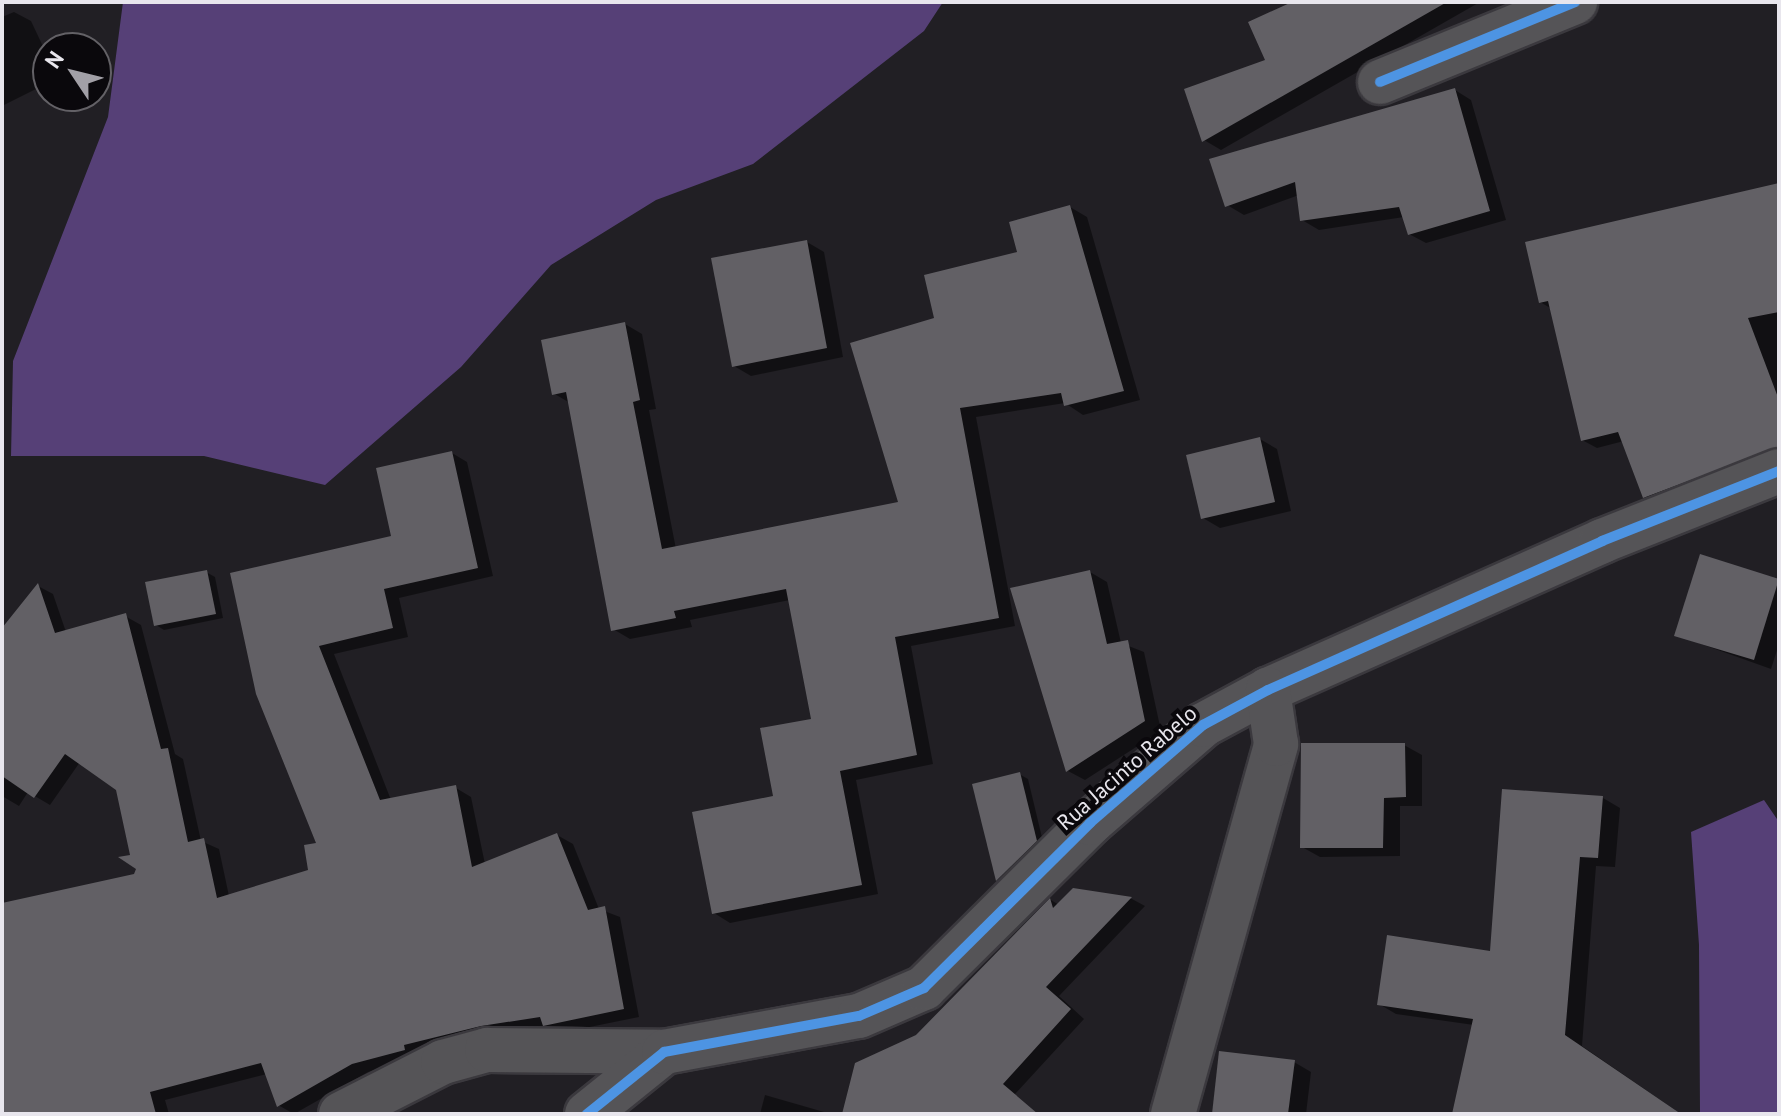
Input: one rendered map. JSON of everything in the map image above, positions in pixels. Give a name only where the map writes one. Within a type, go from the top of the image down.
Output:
[{"type":"street","points":[[1380,82],[1575,2]]},
{"type":"street","name":"Rua Jacinto Rabelo","points":[[341,1114],[407,1077],[487,1050],[664,1052],[761,1038],[859,1016],[924,988],[1090,823],[1203,725],[1268,690],[1602,541],[1779,471]]},
{"type":"street","points":[[1173,1114],[1276,744],[1268,690]]},
{"type":"street","points":[[587,1114],[664,1052]]},
{"type":"shaded area","points":[[123,2],[943,2],[924,31],[753,164],[656,200],[551,265],[461,367],[325,485],[204,456],[11,456],[13,361],[109,112],[112,112],[112,86]]},
{"type":"shaded area","points":[[1764,800],[1779,822],[1779,1114],[1700,1114],[1699,945],[1691,832]]},
{"type":"building","points":[[1292,2],[1447,2],[1202,142],[1184,89],[1265,60],[1248,22]]},
{"type":"building","points":[[1455,88],[1490,211],[1408,235],[1399,207],[1300,221],[1295,182],[1225,207],[1209,159]]},
{"type":"building","points":[[1779,183],[1779,312],[1748,318],[1779,400],[1779,447],[1643,498],[1618,432],[1581,441],[1548,301],[1539,303],[1525,242]]},
{"type":"building","points":[[1070,205],[1124,391],[1064,406],[1061,393],[960,408],[999,618],[895,637],[917,755],[840,771],[862,885],[712,914],[692,812],[773,796],[760,728],[811,719],[786,589],[674,611],[676,618],[611,631],[566,392],[552,395],[541,340],[625,322],[640,400],[633,402],[662,549],[898,502],[850,343],[934,318],[924,275],[1017,252],[1009,222]]},
{"type":"building","points":[[807,240],[827,348],[732,367],[711,258]]},
{"type":"building","points":[[1260,437],[1275,502],[1201,519],[1186,455]]},
{"type":"building","points":[[452,451],[478,568],[384,589],[393,628],[319,646],[380,800],[456,785],[472,867],[557,833],[588,910],[605,906],[624,1009],[543,1026],[540,1017],[481,1026],[404,1045],[405,1050],[352,1064],[277,1107],[261,1063],[150,1092],[156,1114],[2,1114],[2,903],[134,874],[136,869],[118,857],[130,855],[116,790],[65,754],[34,798],[2,776],[2,628],[38,583],[55,633],[126,613],[161,749],[168,748],[188,842],[204,838],[217,898],[308,870],[304,845],[316,843],[256,694],[230,573],[391,536],[376,468]]},
{"type":"building","points":[[1700,554],[1779,579],[1754,660],[1674,636]]},
{"type":"building","points":[[207,570],[216,614],[154,626],[145,582]]},
{"type":"building","points":[[1090,570],[1107,644],[1128,640],[1145,721],[1066,772],[1010,588]]},
{"type":"building","points":[[1301,743],[1405,743],[1406,797],[1384,798],[1383,848],[1300,848]]},
{"type":"building","points":[[1020,772],[1037,841],[996,881],[972,784]]},
{"type":"building","points":[[1502,789],[1603,796],[1598,858],[1580,857],[1565,1035],[1681,1114],[1452,1114],[1473,1019],[1377,1005],[1387,935],[1490,951]]},
{"type":"building","points":[[1073,888],[1132,897],[1046,987],[1071,1009],[1003,1084],[1038,1114],[842,1114],[855,1063],[916,1035],[1050,898],[1053,908]]},
{"type":"building","points":[[1219,1051],[1295,1060],[1288,1114],[1212,1114]]},
{"type":"cycle path","points":[[1380,82],[1575,2]]},
{"type":"cycle path","points":[[587,1114],[664,1052],[859,1016],[924,988],[1090,823],[1203,725],[1268,690],[1602,541],[1779,471]]}]
